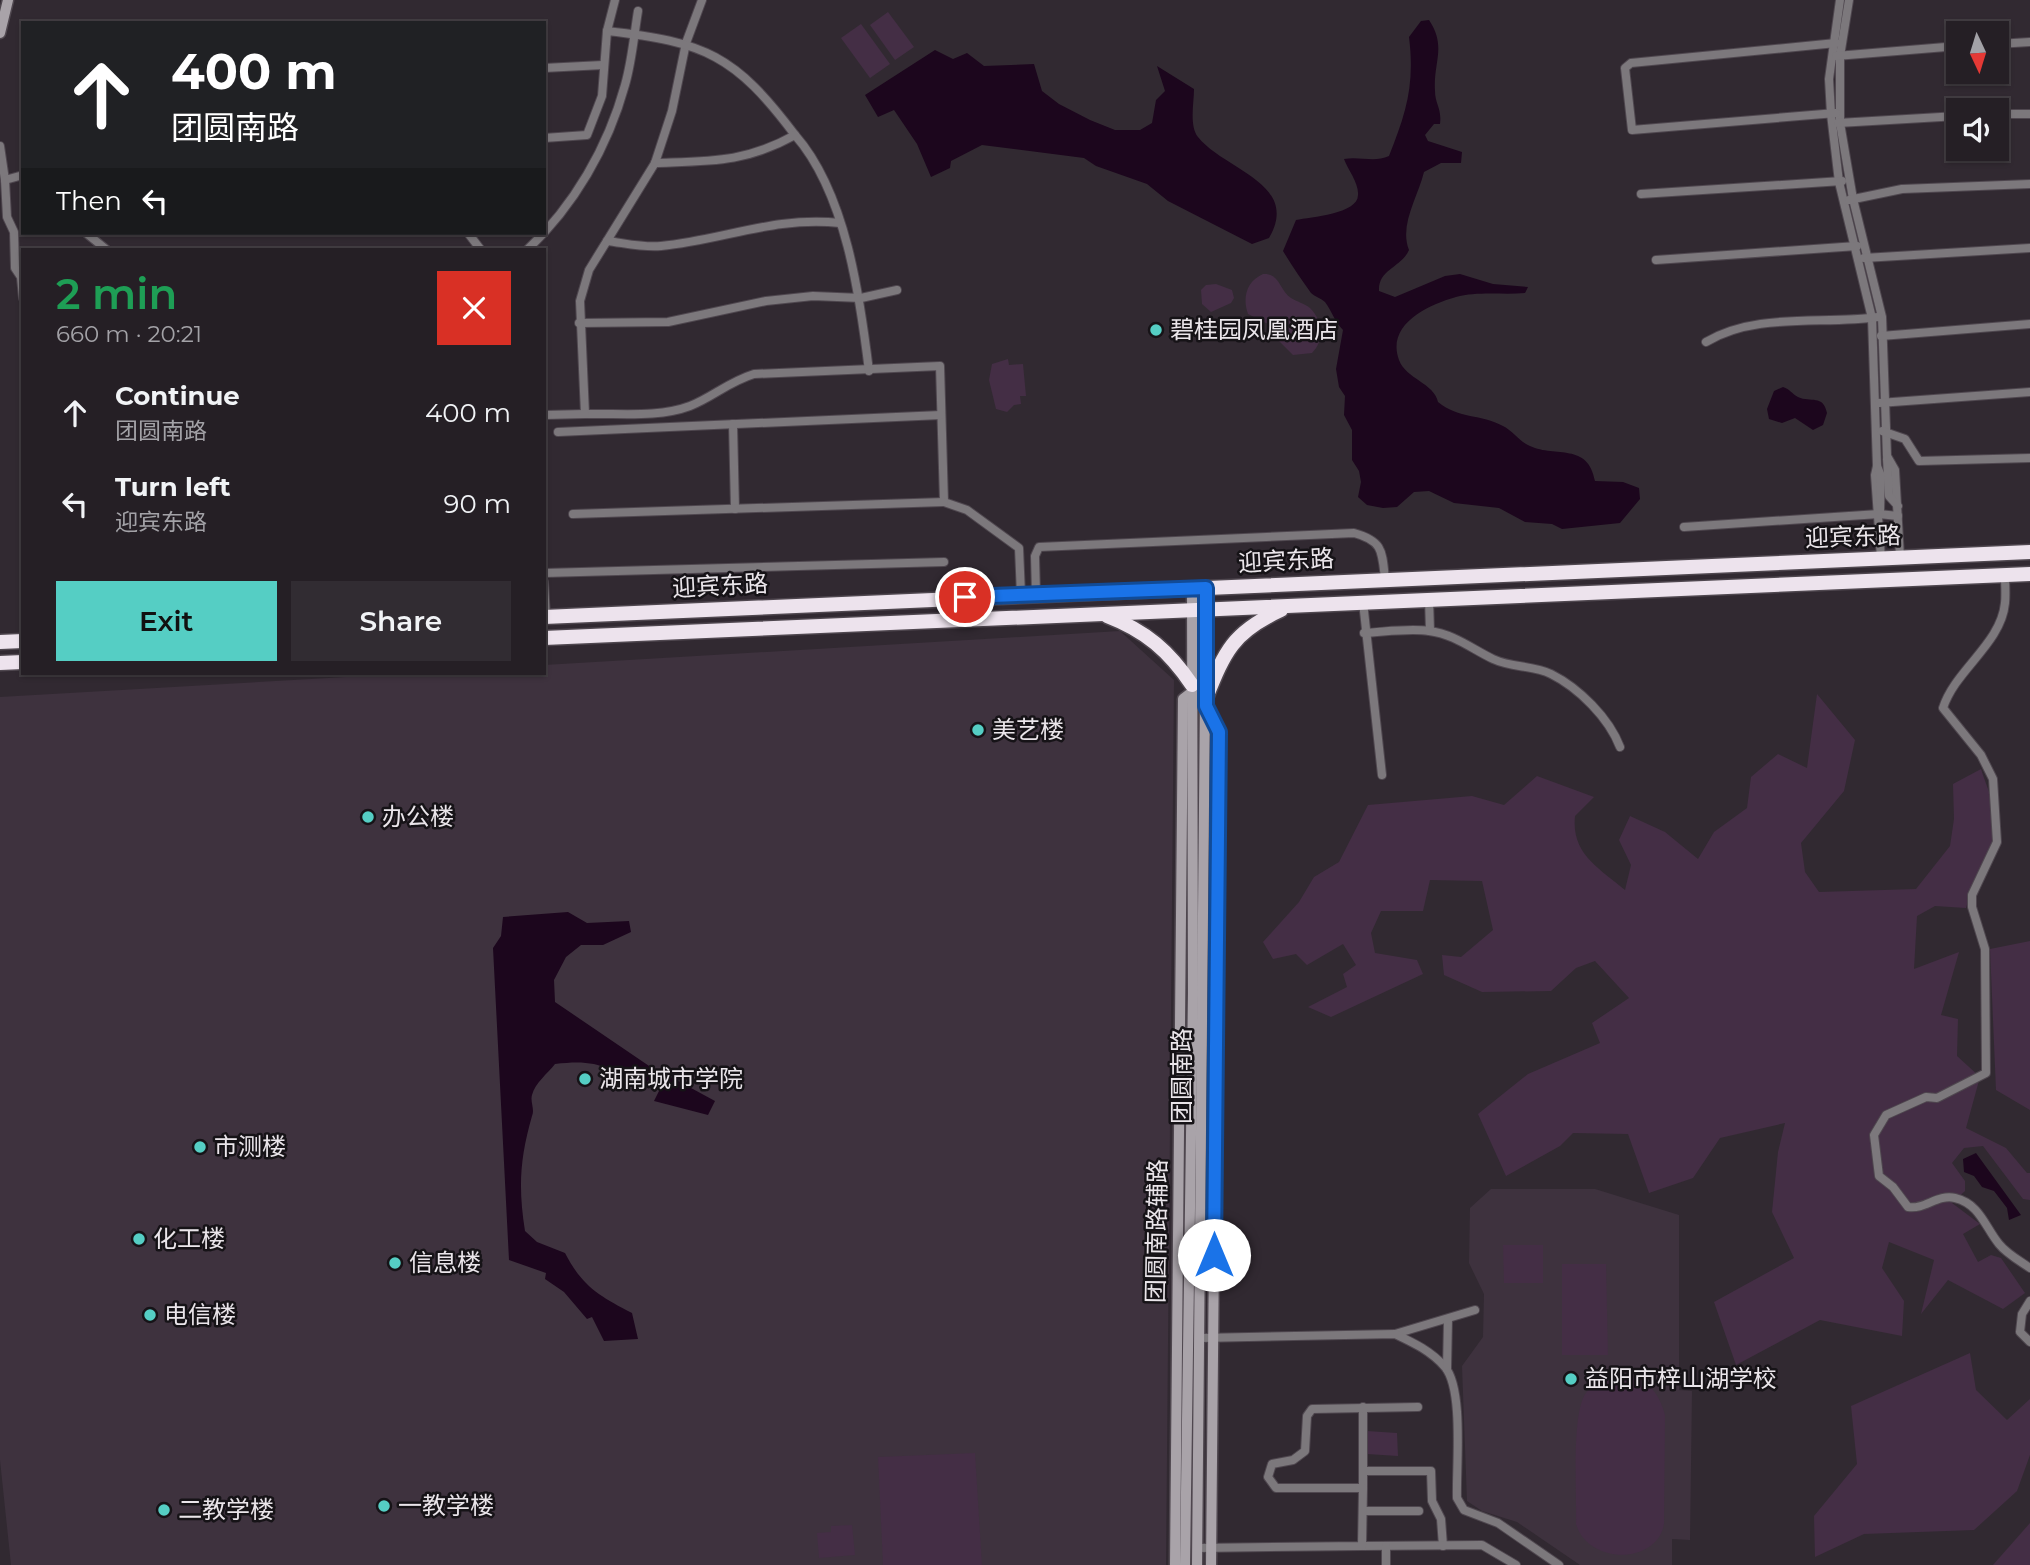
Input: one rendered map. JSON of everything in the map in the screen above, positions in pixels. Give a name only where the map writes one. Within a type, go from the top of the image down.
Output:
[{"type":"highway","name":"迎宾东路","points":[[546,617],[2030,552]]},
{"type":"highway","name":"迎宾东路","points":[[546,638],[2030,574]]},
{"type":"highway","points":[[1103,614],[1135,627],[1160,644],[1199,695],[1235,639],[1260,620],[1290,606]]},
{"type":"highway","points":[[0,642],[21,641]]},
{"type":"highway","points":[[0,663],[21,662]]},
{"type":"main road","points":[[0,33],[8,0]]},
{"type":"main road","name":"团圆南路","points":[[1197,1565],[1201,1338],[1199,588]]},
{"type":"main road","name":"团圆南路","points":[[1185,1565],[1199,610]]},
{"type":"main road","points":[[1199,695],[1219,732],[1211,1565]]},
{"type":"main road","name":"团圆南路辅路","points":[[1175,1565],[1183,699],[1199,695]]},
{"type":"street","points":[[546,138],[587,135],[602,96],[607,30],[615,0]]},
{"type":"street","points":[[585,414],[580,300],[589,270],[655,163],[672,111],[686,43],[702,0]]},
{"type":"street","points":[[1838,43],[1840,0]]},
{"type":"street","points":[[1849,0],[1836,56],[1835,113],[1839,182],[1848,200],[1877,317],[1881,431],[1877,466],[1881,476],[1881,558]]},
{"type":"street","points":[[546,228],[573,197],[603,147],[625,85],[638,11]]},
{"type":"street","points":[[607,30],[686,43],[733,66],[766,96],[808,150],[854,262],[869,371]]},
{"type":"street","points":[[2009,43],[2030,42]]},
{"type":"street","points":[[1835,113],[1632,130],[1624,78],[1625,68],[1631,62],[1838,43]]},
{"type":"street","points":[[1836,56],[1946,47]]},
{"type":"street","points":[[546,68],[603,65]]},
{"type":"street","points":[[2009,114],[2030,114]]},
{"type":"street","points":[[1836,124],[1946,117]]},
{"type":"street","points":[[1836,124],[1849,179],[1848,200]]},
{"type":"street","points":[[655,163],[728,160],[766,151],[795,135]]},
{"type":"street","points":[[0,146],[7,217],[18,231],[15,268],[21,276]]},
{"type":"street","points":[[5,180],[21,176]]},
{"type":"street","points":[[1640,194],[1839,182],[1849,179]]},
{"type":"street","points":[[1848,200],[1902,189],[2030,184]]},
{"type":"street","points":[[607,241],[658,247],[711,239],[753,227],[811,220],[840,223]]},
{"type":"street","points":[[88,235],[105,248]]},
{"type":"street","points":[[1656,260],[1859,245]]},
{"type":"street","points":[[1862,258],[2030,248]]},
{"type":"street","points":[[579,323],[668,322],[766,301],[813,296],[860,298],[897,290]]},
{"type":"street","points":[[1706,342],[1722,332],[1797,320],[1877,317]]},
{"type":"street","points":[[1879,337],[2030,324]]},
{"type":"street","points":[[546,415],[668,412],[692,405],[731,382],[754,374],[940,366],[944,502]]},
{"type":"street","points":[[1880,403],[2030,392]]},
{"type":"street","points":[[558,432],[941,415]]},
{"type":"street","points":[[733,424],[736,509]]},
{"type":"street","points":[[1881,431],[1887,456],[1889,496],[1898,506],[1900,557]]},
{"type":"street","points":[[1881,431],[1905,439],[1919,461],[2030,458]]},
{"type":"street","points":[[573,514],[944,502],[967,510],[1019,548],[1021,595]]},
{"type":"street","points":[[1684,527],[1879,514],[1898,516]]},
{"type":"street","points":[[1036,594],[1035,556],[1039,547],[1066,544],[1354,533],[1371,537],[1382,552],[1385,579]]},
{"type":"street","points":[[546,573],[944,562]]},
{"type":"street","points":[[2004,575],[2005,606],[1991,638],[1948,693],[1943,708],[1981,755],[1993,779],[1997,842],[1972,895],[1972,906],[1985,949],[1986,1073],[1937,1098],[1926,1097],[1886,1115],[1874,1135],[1879,1176],[1893,1187],[1908,1208],[1919,1209],[1938,1199],[1952,1197],[1968,1202],[1990,1226],[1998,1244],[2030,1268]]},
{"type":"street","points":[[1429,599],[1430,631]]},
{"type":"street","points":[[1363,602],[1364,633],[1382,775]]},
{"type":"street","points":[[1364,633],[1430,631],[1467,643],[1492,659],[1551,674],[1583,698],[1612,727],[1620,747]]},
{"type":"street","points":[[2030,1301],[2022,1314],[2020,1332],[2030,1342]]},
{"type":"street","points":[[1201,1338],[1395,1334],[1475,1310]]},
{"type":"street","points":[[1448,1319],[1447,1369],[1456,1398],[1457,1498],[1464,1510],[1498,1523],[1559,1565]]},
{"type":"street","points":[[1395,1334],[1423,1347],[1447,1369]]},
{"type":"street","points":[[1362,1546],[1363,1407]]},
{"type":"street","points":[[1363,1488],[1276,1488],[1268,1477],[1272,1464],[1293,1460],[1305,1451],[1307,1416],[1311,1409],[1418,1407]]},
{"type":"street","points":[[1363,1471],[1431,1471],[1432,1501],[1441,1518],[1443,1546]]},
{"type":"street","points":[[1363,1511],[1419,1510]]},
{"type":"street","points":[[1198,1548],[1482,1545],[1516,1565]]},
{"type":"street","points":[[1386,1546],[1386,1565]]},
{"type":"shaded area","points":[[888,12],[914,47],[895,60],[870,25]]},
{"type":"shaded area","points":[[1429,20],[1438,47],[1435,91],[1440,124],[1434,124],[1425,135],[1428,141],[1462,152],[1461,163],[1441,163],[1424,172],[1406,231],[1409,250],[1382,278],[1379,291],[1395,297],[1445,276],[1460,274],[1493,284],[1528,287],[1525,293],[1456,297],[1422,311],[1412,318],[1398,337],[1399,360],[1407,372],[1431,390],[1438,402],[1446,407],[1495,422],[1530,446],[1578,456],[1586,461],[1595,481],[1623,482],[1639,488],[1640,499],[1620,523],[1562,529],[1552,524],[1525,522],[1499,508],[1454,503],[1429,491],[1414,492],[1397,507],[1367,505],[1358,497],[1361,482],[1359,471],[1352,460],[1352,430],[1344,415],[1345,396],[1339,387],[1336,369],[1343,330],[1325,302],[1311,293],[1283,251],[1296,220],[1333,214],[1356,201],[1357,186],[1344,159],[1378,159],[1389,156],[1408,98],[1411,70],[1409,37],[1421,21]]},
{"type":"shaded area","points":[[861,24],[890,64],[870,78],[841,38]]},
{"type":"shaded area","points":[[935,50],[953,59],[967,53],[984,66],[1034,64],[1042,91],[1059,104],[1115,130],[1140,130],[1152,123],[1156,100],[1165,91],[1157,66],[1194,89],[1193,120],[1198,137],[1267,191],[1275,204],[1276,219],[1269,238],[1252,244],[1168,201],[1147,184],[1096,166],[1084,158],[982,145],[951,161],[950,168],[931,177],[917,144],[894,110],[878,117],[865,95]]},
{"type":"shaded area","points":[[1263,274],[1273,276],[1287,295],[1308,306],[1318,319],[1321,336],[1312,353],[1293,355],[1275,337],[1268,324],[1248,314],[1247,290],[1253,281]]},
{"type":"shaded area","points":[[1216,284],[1232,290],[1234,298],[1231,303],[1211,312],[1202,304],[1201,290],[1206,285]]},
{"type":"shaded area","points":[[1008,359],[1009,365],[1023,364],[1026,396],[1020,396],[1021,404],[1014,405],[1007,412],[996,409],[989,380],[992,364]]},
{"type":"shaded area","points":[[1783,387],[1803,399],[1823,403],[1827,413],[1823,425],[1813,430],[1795,418],[1782,423],[1769,419],[1767,409],[1774,391]]},
{"type":"shaded area","name":"湖南城市学院","points":[[1120,631],[1174,680],[1166,1565],[11,1565],[0,1460],[0,697],[381,675],[546,675],[546,665]]},
{"type":"shaded area","points":[[1817,694],[1855,740],[1844,791],[1801,843],[1805,872],[1819,892],[1916,889],[1950,846],[1954,819],[1953,784],[1981,769],[1996,821],[1993,841],[1966,908],[1935,906],[1917,916],[1914,969],[1959,952],[1941,1015],[1958,1019],[1957,1056],[1980,1077],[1966,1128],[2006,1148],[2027,1173],[2030,1173],[2030,1200],[2023,1199],[1983,1146],[1964,1148],[1952,1163],[1965,1181],[1965,1191],[1952,1203],[1980,1224],[1963,1234],[1978,1262],[1991,1255],[2001,1258],[2025,1293],[2003,1309],[1948,1280],[1921,1314],[1934,1260],[1889,1242],[1882,1268],[1904,1301],[1902,1336],[1820,1320],[1736,1365],[1714,1302],[1794,1258],[1772,1212],[1778,1152],[1785,1123],[1720,1138],[1693,1178],[1649,1193],[1628,1134],[1573,1133],[1560,1146],[1506,1176],[1478,1114],[1528,1074],[1600,1043],[1592,1023],[1629,998],[1595,961],[1576,968],[1551,991],[1482,992],[1444,975],[1442,955],[1461,957],[1493,930],[1482,881],[1430,880],[1423,911],[1381,911],[1371,933],[1375,953],[1417,960],[1423,974],[1331,1017],[1308,1007],[1347,987],[1343,974],[1356,965],[1343,944],[1307,965],[1296,954],[1273,959],[1263,942],[1299,902],[1314,877],[1339,862],[1368,805],[1472,796],[1504,805],[1537,776],[1594,797],[1575,816],[1577,840],[1589,859],[1625,890],[1631,865],[1619,840],[1630,816],[1665,832],[1698,859],[1714,832],[1747,808],[1751,777],[1778,754],[1807,768]]},
{"type":"shaded area","points":[[568,912],[587,923],[629,921],[631,932],[603,945],[581,945],[566,957],[554,980],[555,1002],[655,1070],[642,1090],[602,1066],[581,1063],[555,1064],[539,1082],[532,1095],[533,1113],[521,1173],[525,1231],[537,1242],[565,1253],[585,1282],[632,1313],[638,1339],[604,1341],[592,1317],[587,1319],[564,1292],[545,1279],[546,1273],[509,1260],[493,948],[501,936],[503,917]]},
{"type":"shaded area","points":[[2030,941],[2030,1110],[1996,1090],[1990,949]]},
{"type":"shaded area","points":[[667,1075],[715,1101],[708,1115],[654,1101]]},
{"type":"shaded area","points":[[1976,1153],[2021,1215],[2009,1220],[2007,1208],[1994,1191],[1982,1187],[1974,1176],[1964,1172],[1963,1159]]},
{"type":"shaded area","name":"益阳市梓山湖学校","points":[[1491,1189],[1595,1189],[1679,1215],[1679,1390],[1692,1391],[1690,1540],[1672,1539],[1672,1565],[1580,1565],[1517,1522],[1482,1511],[1467,1501],[1462,1366],[1483,1337],[1484,1294],[1469,1263],[1470,1208]]},
{"type":"shaded area","points":[[1503,1245],[1543,1245],[1543,1283],[1504,1283]]},
{"type":"shaded area","points":[[1562,1264],[1606,1264],[1608,1355],[1562,1355]]},
{"type":"shaded area","points":[[1970,1353],[1976,1390],[2007,1420],[2030,1399],[2030,1455],[2017,1491],[1974,1530],[1864,1534],[1815,1557],[1814,1516],[1857,1464],[1851,1406]]},
{"type":"shaded area","points":[[1625,1375],[1640,1380],[1651,1388],[1665,1415],[1664,1524],[1659,1537],[1649,1547],[1622,1555],[1607,1553],[1594,1547],[1583,1537],[1576,1524],[1576,1456],[1578,1418],[1586,1393],[1603,1380]]},
{"type":"shaded area","points":[[1367,1431],[1397,1433],[1398,1456],[1367,1454]]},
{"type":"shaded area","points":[[975,1453],[982,1565],[883,1565],[878,1457]]},
{"type":"shaded area","points":[[2030,1523],[2030,1565],[1993,1565]]},
{"type":"shaded area","points":[[852,1525],[855,1555],[819,1558],[817,1533],[831,1532],[831,1526]]},
{"type":"place","name":"碧桂园凤凰酒店","points":[[1156,330]]},
{"type":"place","name":"美艺楼","points":[[978,730]]},
{"type":"place","name":"办公楼","points":[[368,817]]},
{"type":"place","name":"湖南城市学院","points":[[585,1079]]},
{"type":"place","name":"市测楼","points":[[200,1147]]},
{"type":"place","name":"化工楼","points":[[139,1239]]},
{"type":"place","name":"信息楼","points":[[395,1263]]},
{"type":"place","name":"电信楼","points":[[150,1315]]},
{"type":"place","name":"益阳市梓山湖学校","points":[[1571,1379]]},
{"type":"place","name":"一教学楼","points":[[384,1506]]},
{"type":"place","name":"二教学楼","points":[[164,1510]]},
{"type":"route","points":[[965,597],[1206,588],[1206,706],[1219,732],[1214,1255]]}]
